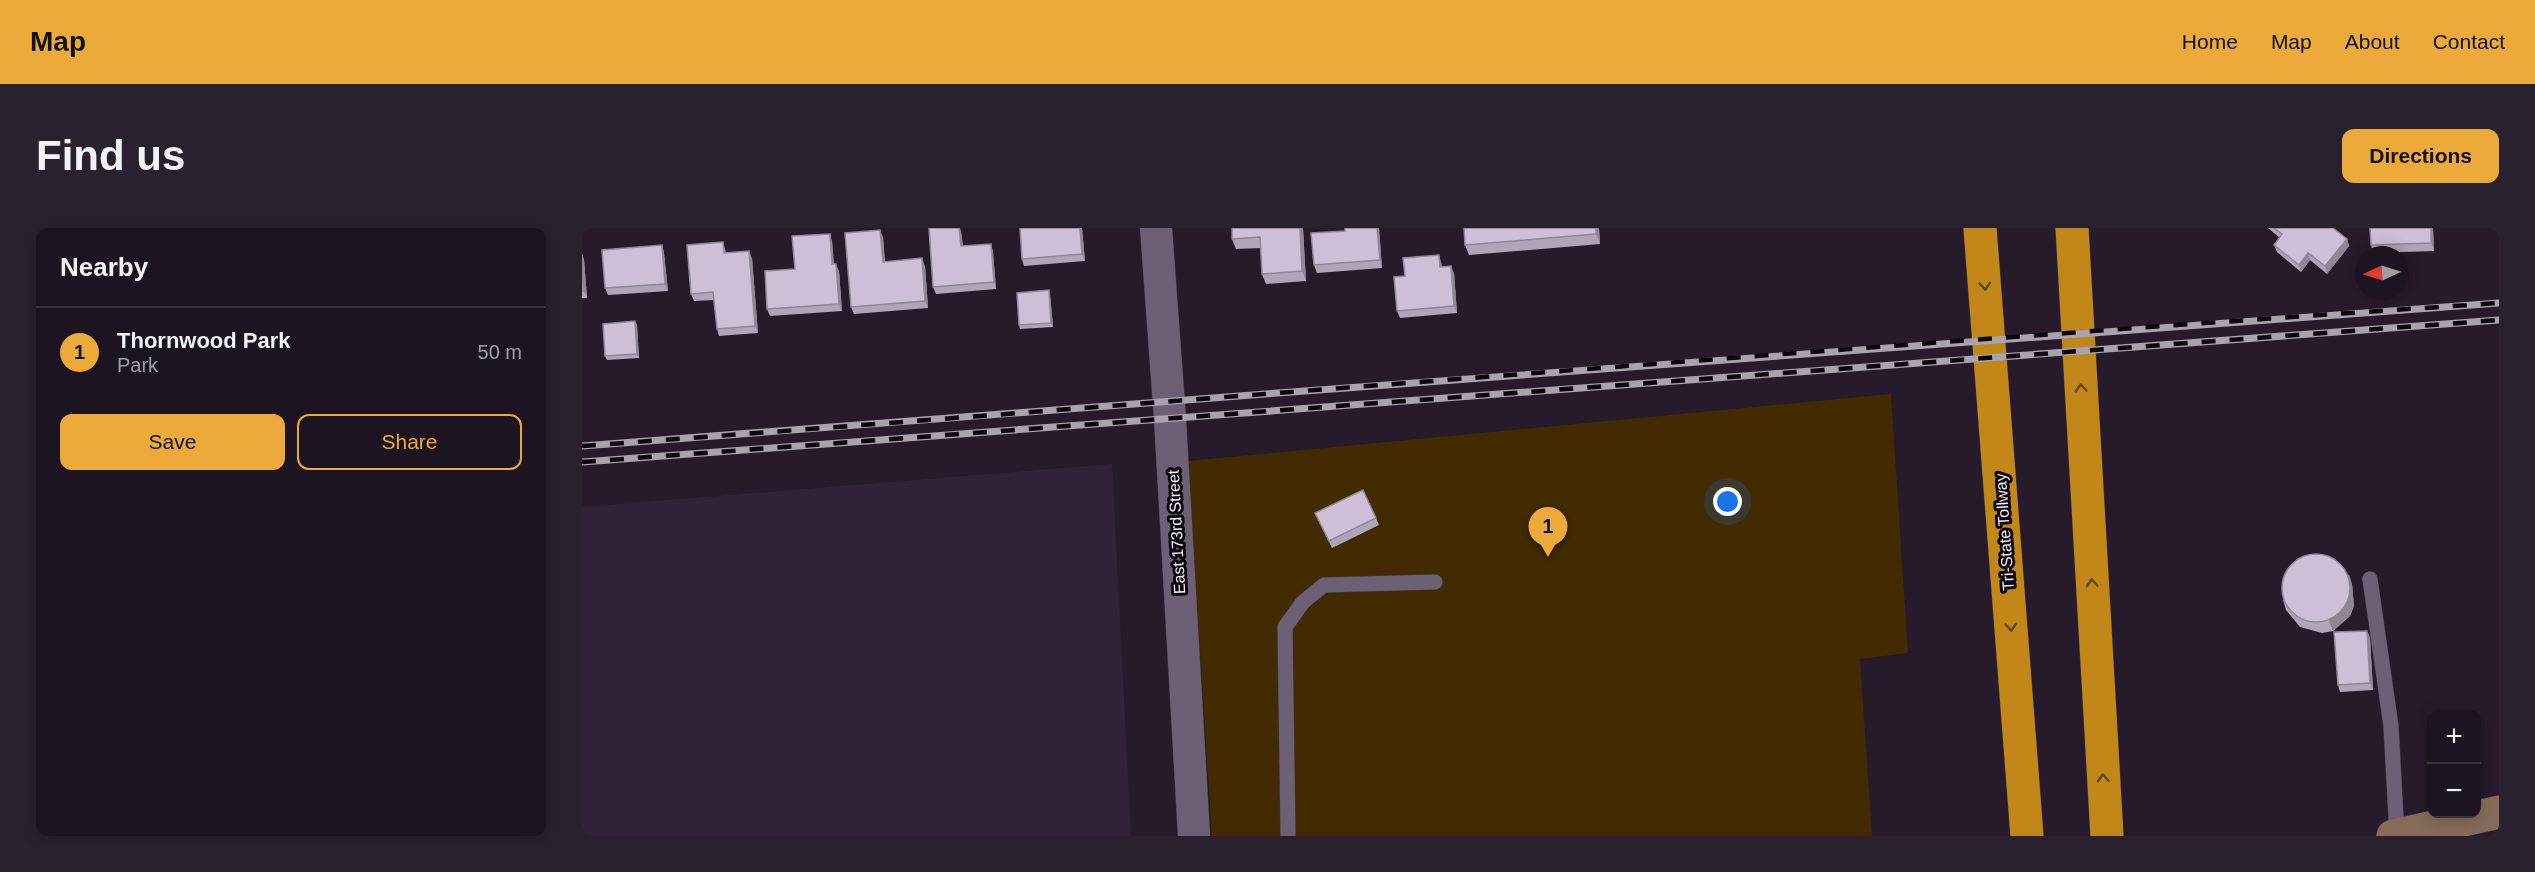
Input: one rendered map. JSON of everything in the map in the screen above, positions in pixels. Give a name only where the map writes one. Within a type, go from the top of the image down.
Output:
[{"type":"highway","name":"Tri-State Tollway","points":[[1980,228],[2027,836]]},
{"type":"highway","points":[[2072,228],[2107,836]]},
{"type":"street","name":"East 173rd Street","points":[[1156,228],[1171,431],[1194,836]]},
{"type":"street","points":[[2396,836],[2499,812]]},
{"type":"lane","points":[[2370,579],[2391,726],[2396,836]]},
{"type":"lane","points":[[1288,836],[1285,627],[1304,602],[1324,585],[1435,582]]},
{"type":"shaded area","points":[[1891,394],[1908,653],[1860,659],[1872,836],[1212,836],[1188,461]]},
{"type":"shaded area","points":[[1112,464],[1131,836],[582,836],[582,507]]},
{"type":"building","points":[[929,228],[959,228],[961,246],[991,244],[994,282],[933,287]]},
{"type":"building","points":[[1020,228],[1080,228],[1082,254],[1022,259]]},
{"type":"building","points":[[1232,228],[1300,228],[1302,271],[1262,274],[1260,237],[1232,239]]},
{"type":"building","points":[[1345,228],[1377,228],[1380,260],[1314,265],[1311,233],[1345,231]]},
{"type":"building","points":[[1464,228],[1596,228],[1596,234],[1465,245]]},
{"type":"building","points":[[2274,228],[2333,228],[2347,239],[2325,266],[2308,253],[2299,265],[2274,245],[2282,234]]},
{"type":"building","points":[[2370,228],[2431,228],[2431,243],[2371,245]]},
{"type":"building","points":[[880,230],[883,262],[922,258],[925,301],[851,307],[845,233]]},
{"type":"building","points":[[830,234],[832,264],[836,264],[839,304],[767,309],[765,271],[795,269],[792,236]]},
{"type":"building","points":[[723,242],[724,253],[749,251],[755,326],[717,329],[713,292],[691,294],[687,245]]},
{"type":"building","points":[[662,245],[665,284],[605,288],[602,250]]},
{"type":"building","points":[[1439,255],[1440,267],[1451,266],[1454,306],[1397,311],[1394,277],[1405,276],[1403,258]]},
{"type":"building","points":[[582,261],[584,291],[582,291]]},
{"type":"building","points":[[1049,290],[1051,323],[1019,325],[1017,293]]},
{"type":"building","points":[[635,321],[637,354],[605,356],[603,324]]},
{"type":"building","points":[[1363,490],[1376,518],[1329,541],[1315,513]]},
{"type":"building","points":[[2309,554],[2323,554],[2335,559],[2345,569],[2350,588],[2345,607],[2335,617],[2323,622],[2309,622],[2297,617],[2287,607],[2282,595],[2282,581],[2287,569],[2297,559]]},
{"type":"building","points":[[2367,631],[2370,683],[2338,685],[2334,632]]},
{"type":"railway","points":[[582,446],[1780,354],[2499,303]]},
{"type":"railway","points":[[582,462],[2499,320]]},
{"type":"place","name":"Thornwood Park","points":[[1548,557]]}]
